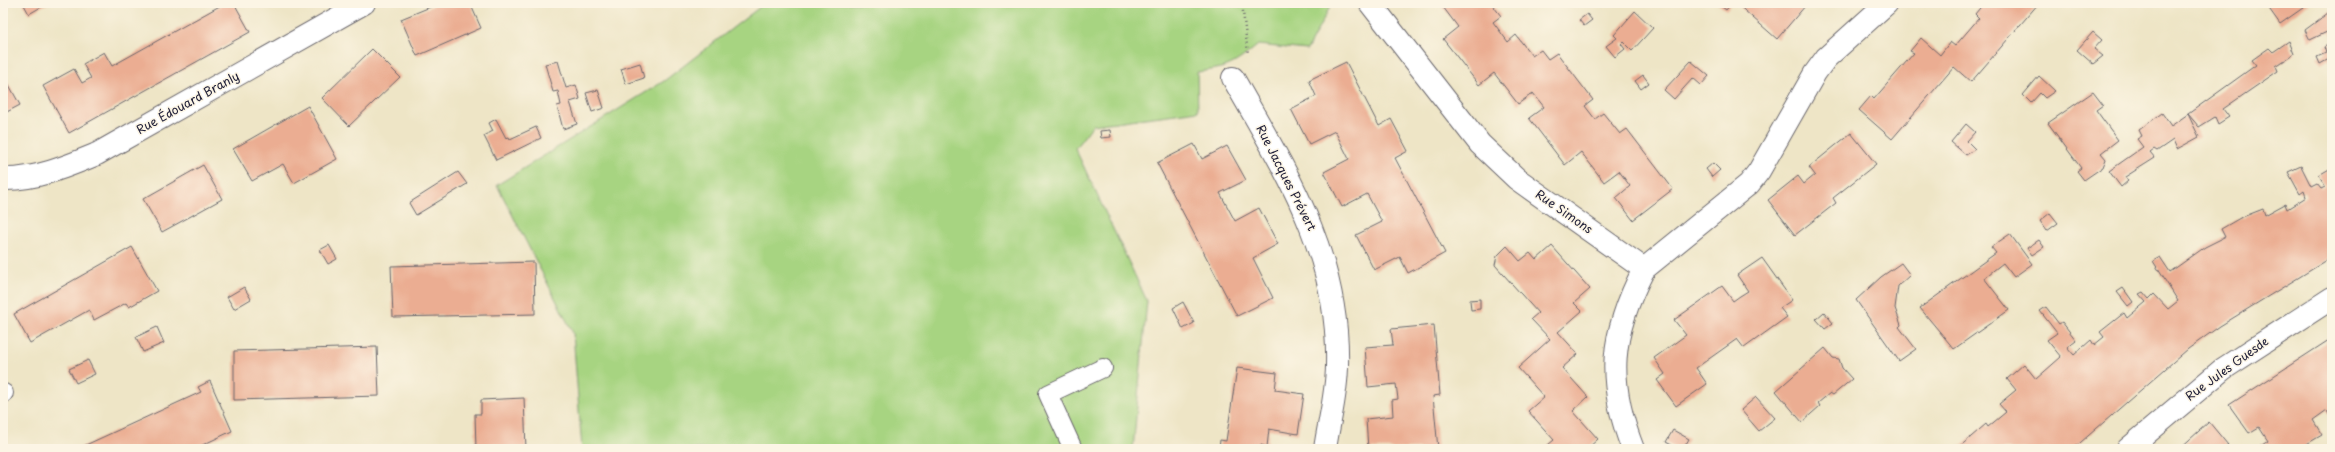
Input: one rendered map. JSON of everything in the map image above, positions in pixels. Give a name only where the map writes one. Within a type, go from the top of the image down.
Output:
[{"type":"street","name":"Rue Édouard Branly","points":[[3,179],[33,176],[69,166],[97,154],[364,3]]},
{"type":"street","name":"Rue Simons","points":[[1370,3],[1480,144],[1498,163],[1517,179],[1644,270]]},
{"type":"street","points":[[1633,449],[1617,400],[1614,359],[1632,293],[1644,270],[1749,184],[1759,171],[1815,73],[1826,58],[1887,3]]},
{"type":"street","name":"Rue Jacques Prévert","points":[[1233,78],[1310,220],[1327,274],[1336,320],[1337,366],[1326,449]]},
{"type":"street","name":"Rue Jules Guesde","points":[[2128,449],[2223,369],[2332,298]]},
{"type":"lane","points":[[1073,449],[1048,394],[1103,368]]},
{"type":"path","points":[[1233,78],[1248,57],[1242,3]]},
{"type":"green space","points":[[765,3],[1332,3],[1307,50],[1258,45],[1237,61],[1224,67],[1197,72],[1198,111],[1093,125],[1075,148],[1147,301],[1133,449],[582,449],[573,333],[497,185],[664,81]]},
{"type":"building","points":[[23,3],[48,3],[29,14]]},
{"type":"building","points":[[225,3],[234,3],[250,32],[69,133],[43,86],[74,69],[82,83],[91,78],[83,64],[104,52],[112,66]]},
{"type":"building","points":[[440,3],[470,3],[481,28],[417,56],[401,19]]},
{"type":"building","points":[[509,3],[518,3],[510,6]]},
{"type":"building","points":[[1440,3],[1491,3],[1501,16],[1493,22],[1508,42],[1516,35],[1532,56],[1541,50],[1548,59],[1557,53],[1593,100],[1585,106],[1595,119],[1603,113],[1620,134],[1627,129],[1673,189],[1633,220],[1616,198],[1630,186],[1619,171],[1604,182],[1581,152],[1565,165],[1529,118],[1544,107],[1533,93],[1518,104],[1494,73],[1479,85],[1443,39],[1458,27]]},
{"type":"building","points":[[1717,3],[1732,3],[1726,10]]},
{"type":"building","points":[[1736,3],[1803,3],[1806,5],[1777,39]]},
{"type":"building","points":[[1984,3],[2039,3],[1971,82],[1954,67],[1892,139],[1859,110],[1871,96],[1874,99],[1914,53],[1910,51],[1921,38],[1940,55],[1950,42],[1955,46],[1979,18],[1975,14]]},
{"type":"building","points":[[2265,3],[2310,3],[2280,24]]},
{"type":"building","points":[[2332,10],[2332,39],[2329,31],[2310,40],[2305,30]]},
{"type":"building","points":[[1635,11],[1653,28],[1632,51],[1623,42],[1621,44],[1625,49],[1615,57],[1606,46],[1617,38],[1614,35]]},
{"type":"building","points":[[1587,14],[1592,20],[1584,26],[1579,20]]},
{"type":"building","points":[[2093,32],[2102,40],[2094,49],[2103,56],[2093,64],[2077,50]]},
{"type":"building","points":[[2289,41],[2294,54],[2276,66],[2278,71],[2223,109],[2229,117],[2218,124],[2215,117],[2199,127],[2188,114],[2256,65],[2252,60],[2269,48],[2273,52]]},
{"type":"building","points":[[2332,43],[2332,66],[2329,59],[2320,64],[2317,57],[2326,53],[2324,47]]},
{"type":"building","points":[[372,49],[400,77],[349,126],[322,98]]},
{"type":"building","points":[[558,61],[566,88],[576,85],[580,99],[570,102],[577,124],[563,129],[557,106],[561,105],[558,91],[553,92],[545,64]]},
{"type":"building","points":[[1691,61],[1709,76],[1701,85],[1693,78],[1674,99],[1664,90]]},
{"type":"building","points":[[1346,62],[1379,126],[1391,119],[1408,151],[1395,158],[1445,253],[1408,273],[1400,257],[1374,270],[1356,235],[1382,222],[1367,194],[1342,207],[1324,172],[1349,159],[1335,131],[1309,144],[1291,109],[1316,96],[1309,80]]},
{"type":"building","points":[[640,63],[644,78],[626,84],[621,69]]},
{"type":"building","points":[[3,74],[20,105],[3,114]]},
{"type":"building","points":[[1643,75],[1649,83],[1641,89],[1635,81]]},
{"type":"building","points":[[2039,76],[2055,91],[2045,98],[2040,93],[2031,103],[2023,95]]},
{"type":"building","points":[[598,90],[604,108],[592,112],[586,93]]},
{"type":"building","points":[[2093,92],[2103,105],[2096,110],[2118,140],[2101,153],[2106,159],[2103,167],[2084,180],[2077,171],[2081,168],[2048,123]]},
{"type":"building","points":[[308,106],[337,159],[294,183],[283,164],[252,181],[233,149]]},
{"type":"building","points":[[2162,113],[2171,126],[2188,114],[2199,137],[2177,149],[2173,140],[2157,151],[2154,149],[2150,152],[2155,158],[2125,177],[2128,181],[2121,187],[2109,171],[2143,147],[2137,139],[2142,136],[2139,130]]},
{"type":"building","points":[[496,119],[506,138],[509,137],[510,139],[536,127],[541,138],[496,160],[484,136],[493,131],[489,123]]},
{"type":"building","points":[[1966,124],[1975,132],[1967,141],[1975,149],[1966,155],[1951,142]]},
{"type":"building","points":[[1110,130],[1111,137],[1101,138],[1100,131]]},
{"type":"building","points":[[1851,133],[1876,164],[1833,198],[1836,203],[1795,235],[1768,200],[1798,176],[1804,184],[1815,175],[1809,167]]},
{"type":"building","points":[[1194,144],[1202,159],[1227,146],[1246,180],[1220,193],[1235,221],[1259,208],[1278,244],[1253,258],[1273,298],[1237,316],[1157,163]]},
{"type":"building","points":[[1713,163],[1720,170],[1712,177],[1706,169]]},
{"type":"building","points":[[203,165],[222,199],[162,232],[143,199]]},
{"type":"building","points":[[2301,166],[2311,186],[2317,183],[2321,188],[2325,186],[2319,175],[2331,168],[2332,169],[2332,257],[2220,326],[2188,349],[2073,449],[1957,449],[1986,424],[1988,427],[2006,412],[1999,404],[2016,390],[2007,379],[2024,364],[2036,379],[2061,357],[2047,340],[2057,333],[2040,311],[2046,307],[2059,324],[2062,322],[2076,340],[2067,347],[2074,355],[2091,340],[2094,345],[2104,337],[2100,332],[2124,313],[2127,318],[2146,302],[2139,294],[2143,292],[2149,299],[2154,294],[2168,309],[2178,301],[2153,261],[2160,257],[2170,272],[2205,247],[2225,237],[2221,229],[2240,218],[2263,209],[2265,215],[2285,204],[2287,209],[2303,199],[2306,197],[2304,191],[2300,194],[2288,172]]},
{"type":"building","points":[[458,172],[467,184],[416,215],[409,203]]},
{"type":"building","points":[[2050,213],[2058,223],[2047,231],[2040,221]]},
{"type":"building","points":[[2010,234],[2032,264],[2014,277],[2003,263],[1984,278],[2009,310],[1954,349],[1920,308],[1996,253],[1991,247]]},
{"type":"building","points":[[2039,240],[2044,247],[2032,255],[2027,248]]},
{"type":"building","points":[[329,245],[337,259],[328,264],[320,250]]},
{"type":"building","points":[[1507,246],[1520,261],[1530,253],[1536,260],[1552,246],[1590,289],[1574,303],[1582,311],[1558,332],[1578,354],[1562,368],[1588,397],[1573,411],[1598,439],[1587,449],[1543,449],[1554,440],[1528,411],[1544,397],[1518,368],[1550,339],[1531,319],[1538,313],[1495,265],[1497,256]]},
{"type":"building","points":[[132,247],[157,291],[129,307],[126,303],[94,320],[89,310],[30,343],[14,314]]},
{"type":"building","points":[[1762,258],[1792,300],[1780,308],[1787,317],[1744,348],[1737,339],[1696,368],[1707,384],[1676,406],[1657,380],[1665,374],[1654,358],[1686,335],[1674,320],[1722,286],[1733,301],[1748,291],[1737,275]]},
{"type":"building","points":[[534,262],[535,314],[393,317],[391,266]]},
{"type":"building","points":[[1901,263],[1910,275],[1898,286],[1895,308],[1901,325],[1899,327],[1916,349],[1899,361],[1856,300],[1881,277]]},
{"type":"building","points":[[244,287],[251,299],[234,309],[227,297]]},
{"type":"building","points":[[2123,288],[2133,302],[2128,306],[2117,292]]},
{"type":"building","points":[[1480,299],[1480,309],[1471,310],[1470,300]]},
{"type":"building","points":[[1183,302],[1194,323],[1183,329],[1173,308]]},
{"type":"building","points":[[1824,312],[1833,323],[1825,329],[1816,319]]},
{"type":"building","points":[[1434,325],[1440,395],[1433,396],[1438,449],[1368,449],[1366,419],[1393,416],[1392,400],[1398,399],[1396,384],[1368,387],[1365,347],[1393,345],[1391,329]]},
{"type":"building","points":[[157,327],[164,343],[143,352],[136,337]]},
{"type":"building","points":[[2332,338],[2332,418],[2327,410],[2313,420],[2322,435],[2298,449],[2261,449],[2259,447],[2268,441],[2259,427],[2249,433],[2229,405]]},
{"type":"building","points":[[377,347],[379,396],[234,400],[234,351]]},
{"type":"building","points":[[1825,348],[1833,358],[1839,359],[1842,368],[1852,379],[1833,395],[1830,393],[1818,403],[1820,406],[1802,422],[1776,391]]},
{"type":"building","points":[[88,360],[95,374],[76,383],[69,369]]},
{"type":"building","points":[[1237,368],[1277,373],[1275,390],[1304,394],[1298,434],[1269,429],[1267,447],[1261,445],[1260,449],[1219,449],[1220,440],[1226,441]]},
{"type":"building","points":[[210,381],[232,431],[194,449],[77,449],[201,392],[198,387]]},
{"type":"building","points":[[1756,397],[1775,418],[1759,431],[1741,410]]},
{"type":"building","points":[[524,398],[526,449],[476,449],[475,414],[481,414],[481,400]]},
{"type":"building","points":[[2209,422],[2228,445],[2224,449],[2179,449]]},
{"type":"building","points":[[1673,430],[1689,439],[1683,449],[1679,449],[1666,442]]}]
